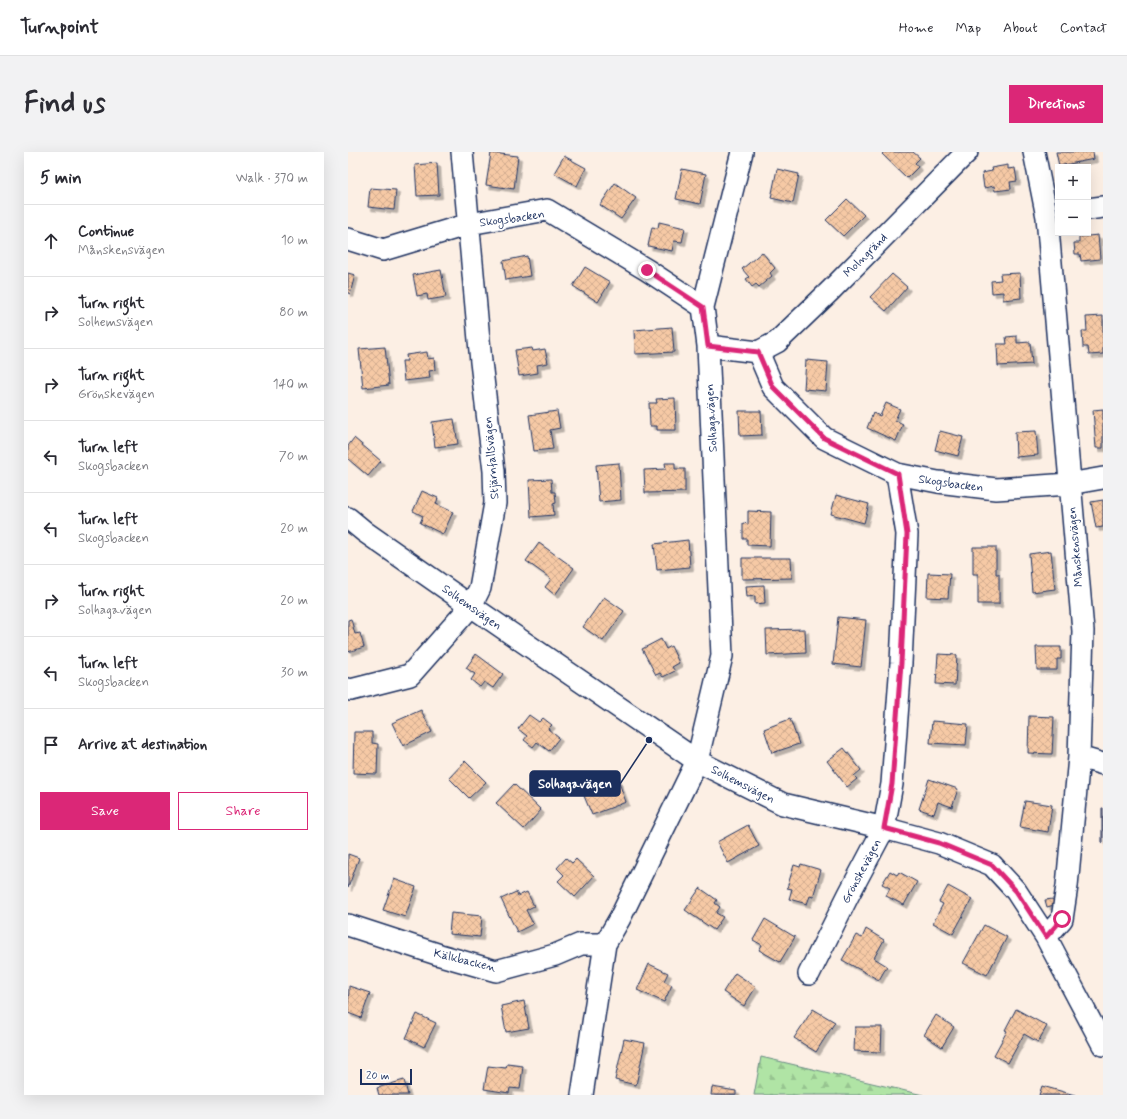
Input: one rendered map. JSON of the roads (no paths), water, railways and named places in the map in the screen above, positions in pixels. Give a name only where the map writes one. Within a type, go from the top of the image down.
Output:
[{"type":"street","name":"Stjärnfallsvägen","points":[[348,689],[351,690],[410,675],[471,606],[480,588],[495,503],[494,471],[481,362],[462,152]]},
{"type":"street","name":"Solhagavägen","points":[[582,1095],[605,944],[623,911],[697,761],[722,656],[708,346],[703,307],[742,152]]},
{"type":"street","name":"Molngränd","points":[[758,352],[777,342],[830,291],[967,152]]},
{"type":"street","name":"Månskensvägen","points":[[1034,152],[1053,216],[1069,484],[1083,631],[1079,757],[1062,919],[1046,937]]},
{"type":"street","points":[[1091,209],[1103,207]]},
{"type":"street","name":"Skogsbacken","points":[[348,239],[383,250],[469,224],[547,210],[647,270],[703,307]]},
{"type":"street","points":[[708,346],[758,352]]},
{"type":"street","name":"Skogsbacken","points":[[758,352],[773,387],[824,438],[898,474],[938,482],[996,489],[1069,484],[1103,478]]},
{"type":"street","name":"Grönskevägen","points":[[809,974],[884,828],[892,784],[901,663],[907,534],[898,474]]},
{"type":"street","name":"Solhemsvägen","points":[[348,518],[365,532],[471,606],[697,761],[783,804],[884,828],[939,843],[992,865],[1016,891],[1046,937],[1103,1045]]},
{"type":"street","points":[[1079,757],[1103,764]]},
{"type":"street","name":"Kälkbacken","points":[[348,925],[440,955],[496,971],[556,955],[581,944],[605,944]]},
{"type":"place","name":"Solhagavägen","points":[[649,740]]}]
